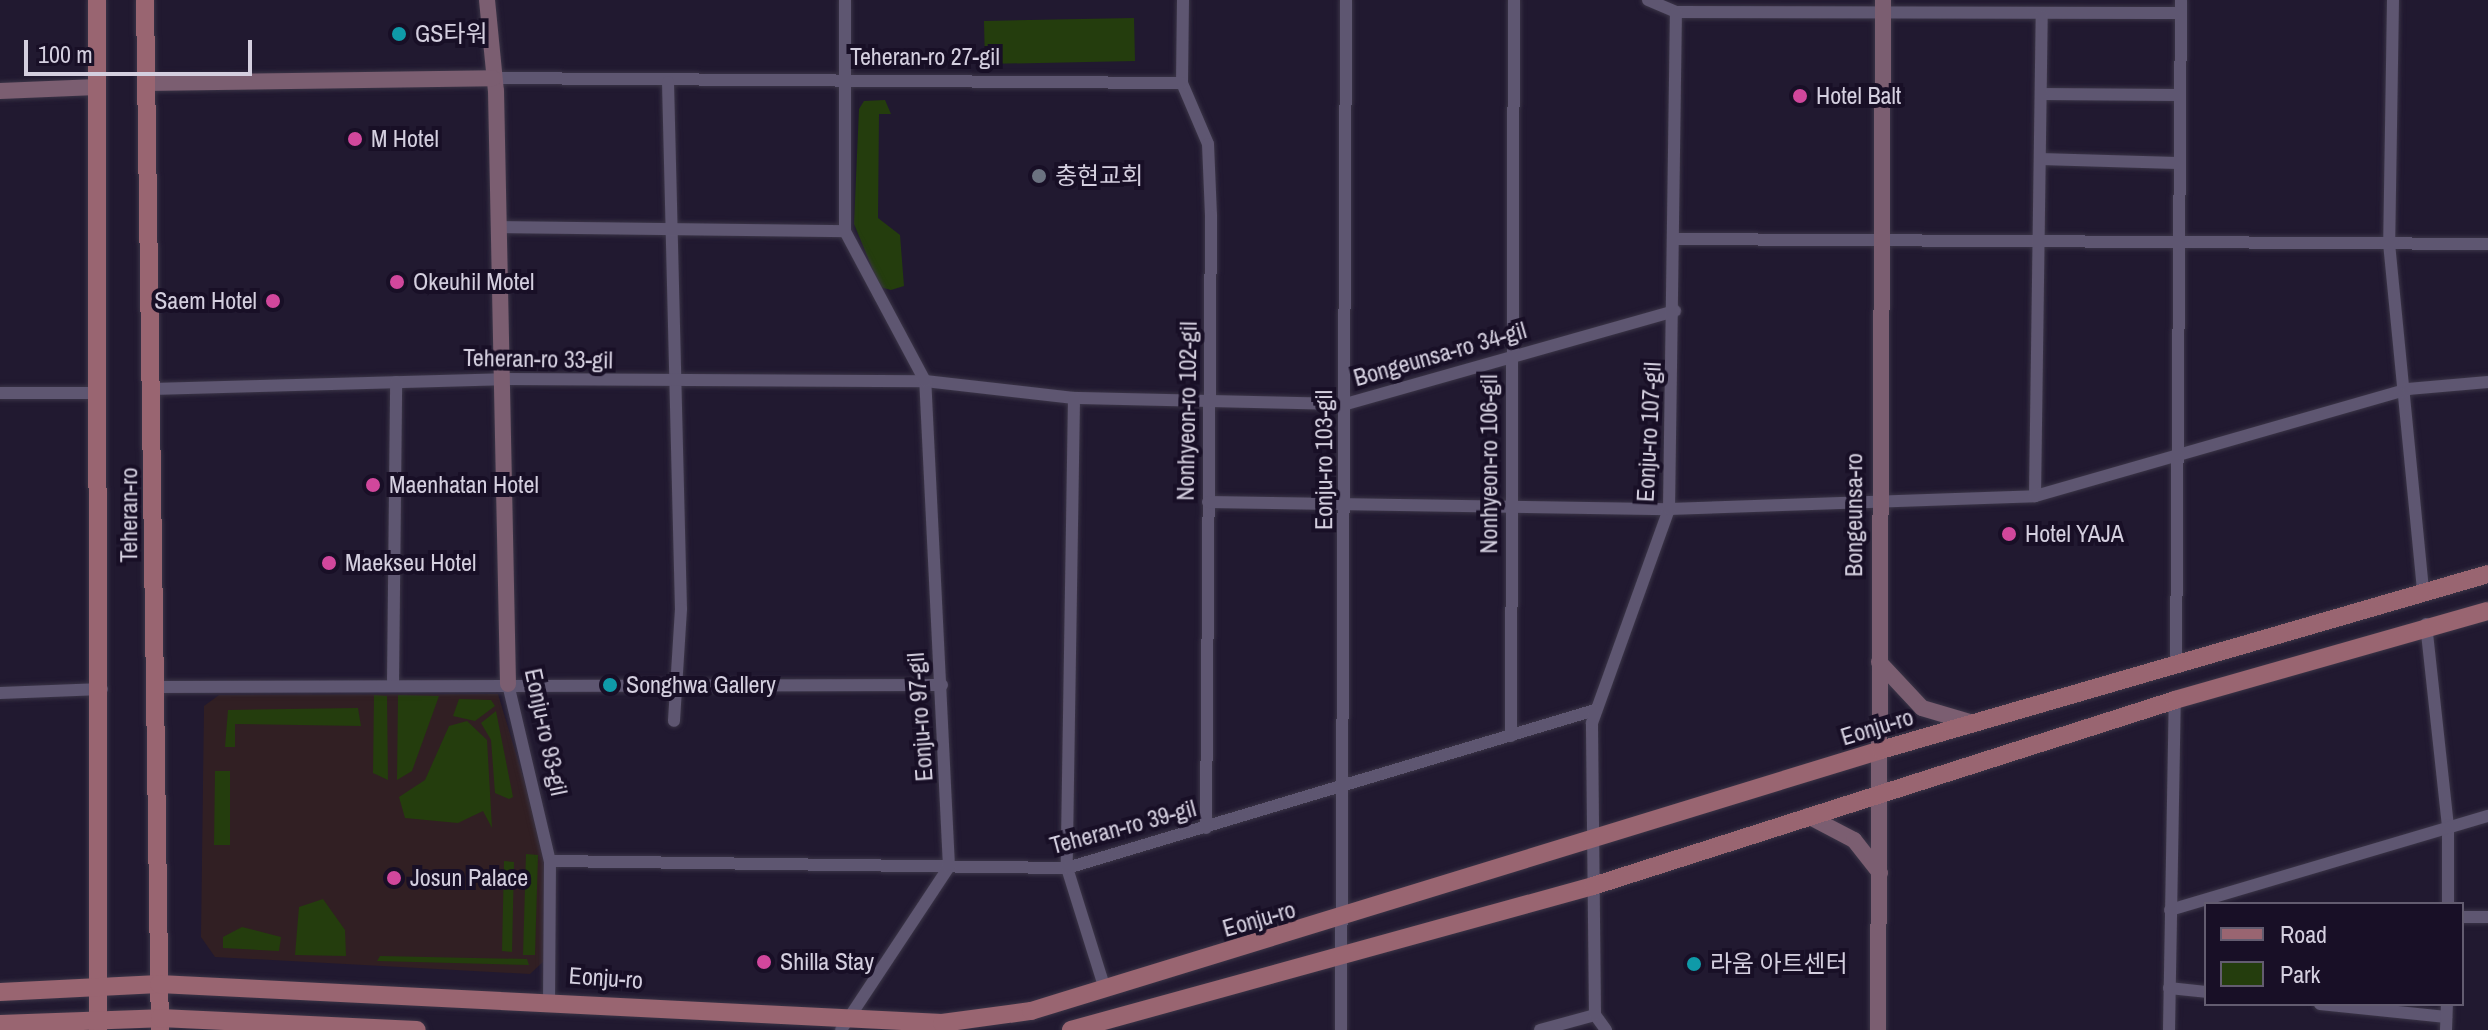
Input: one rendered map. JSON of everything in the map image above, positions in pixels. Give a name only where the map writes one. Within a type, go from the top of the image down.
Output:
[{"type":"main road","name":"Teheran-ro","points":[[97,0],[102,689],[98,1027]]},
{"type":"main road","name":"Eonju-ro 93-gil","points":[[487,0],[499,227],[508,684]]},
{"type":"main road","name":"Teheran-ro","points":[[142,4],[152,389],[160,1024]]},
{"type":"main road","name":"Bongeunsa-ro","points":[[1878,1030],[1881,750],[1877,503],[1883,7]]},
{"type":"main road","name":"Teheran-ro 27-gil","points":[[145,83],[493,78]]},
{"type":"main road","points":[[0,91],[97,87]]},
{"type":"main road","name":"Eonju-ro","points":[[0,992],[159,984],[549,998],[844,1025],[957,1021],[1031,1011],[1345,919],[1881,750],[2423,590],[2488,574]]},
{"type":"main road","points":[[1071,1030],[1593,886],[2175,700],[2426,624],[2488,611]]},
{"type":"main road","points":[[1879,662],[1922,708],[1974,723]]},
{"type":"main road","points":[[1808,816],[1854,840],[1880,873]]},
{"type":"main road","points":[[0,1024],[417,1030]]},
{"type":"street","points":[[845,0],[845,231],[925,381]]},
{"type":"street","name":"Nonhyeon-ro 102-gil","points":[[1183,0],[1182,83],[1208,144],[1206,828]]},
{"type":"street","name":"Eonju-ro 103-gil","points":[[1341,1030],[1341,956],[1345,919],[1339,787],[1346,507],[1346,0]]},
{"type":"street","name":"Nonhyeon-ro 106-gil","points":[[1511,736],[1514,0]]},
{"type":"street","points":[[1648,0],[1676,12],[1883,7],[2042,16],[2181,6],[2174,460],[2176,664]]},
{"type":"street","points":[[2393,0],[2389,243],[2408,389],[2423,590]]},
{"type":"street","name":"Eonju-ro 107-gil","points":[[1595,1015],[1595,710],[1669,509],[1675,311],[1676,12]]},
{"type":"street","points":[[2035,496],[2042,16]]},
{"type":"street","name":"Teheran-ro 27-gil","points":[[493,78],[668,82],[1182,83]]},
{"type":"street","points":[[668,82],[673,228],[678,682],[674,721]]},
{"type":"street","points":[[2041,94],[2179,95]]},
{"type":"street","points":[[2040,159],[2177,163]]},
{"type":"street","points":[[499,227],[845,231]]},
{"type":"street","points":[[1675,239],[2488,244]]},
{"type":"street","name":"Bongeunsa-ro 34-gil","points":[[925,381],[1074,398],[1346,404],[1675,311]]},
{"type":"street","name":"Teheran-ro 33-gil","points":[[152,389],[502,379],[675,383],[925,381]]},
{"type":"street","name":"Eonju-ro 97-gil","points":[[925,381],[949,867]]},
{"type":"street","points":[[393,684],[396,382]]},
{"type":"street","points":[[1208,502],[1346,507],[1669,509],[2035,496],[2174,460],[2408,389],[2488,382]]},
{"type":"street","points":[[0,393],[99,393]]},
{"type":"street","points":[[1074,398],[1067,868],[1105,989]]},
{"type":"street","points":[[2426,624],[2448,825],[2448,902]]},
{"type":"street","points":[[154,687],[678,682],[942,685]]},
{"type":"street","name":"Eonju-ro 93-gil","points":[[508,684],[550,861],[549,998]]},
{"type":"street","points":[[0,693],[102,689]]},
{"type":"street","points":[[2169,1030],[2175,700]]},
{"type":"street","name":"Teheran-ro 39-gil","points":[[550,861],[1067,868],[1595,710]]},
{"type":"street","points":[[2170,910],[2448,825],[2488,816]]},
{"type":"street","points":[[844,1025],[949,867]]},
{"type":"street","points":[[2464,917],[2488,917]]},
{"type":"street","points":[[2169,988],[2204,992]]},
{"type":"street","points":[[2339,1006],[2446,1017]]},
{"type":"street","points":[[1540,1030],[1595,1015],[1606,1030]]},
{"type":"shaded area","points":[[498,694],[546,853],[544,961],[530,974],[215,957],[201,937],[204,706],[219,695]]},
{"type":"green space","points":[[1134,18],[1135,61],[985,64],[984,21]]},
{"type":"green space","points":[[885,100],[891,114],[879,114],[878,218],[900,235],[904,286],[891,290],[880,287],[854,224],[859,109],[864,101]]},
{"type":"green space","points":[[374,695],[387,696],[388,780],[373,773]]},
{"type":"green space","points":[[398,695],[439,696],[412,771],[397,780]]},
{"type":"green space","points":[[459,699],[491,700],[495,706],[475,721],[453,716]]},
{"type":"green space","points":[[358,708],[361,726],[235,724],[235,747],[225,747],[228,710]]},
{"type":"green space","points":[[496,711],[513,797],[509,799],[495,793],[491,740],[481,723]]},
{"type":"green space","points":[[467,721],[487,740],[492,828],[483,811],[458,823],[405,818],[399,797],[425,780],[449,726]]},
{"type":"green space","points":[[215,771],[230,771],[230,845],[214,845]]},
{"type":"green space","points":[[526,854],[538,855],[535,955],[523,955]]},
{"type":"green space","points":[[504,861],[514,862],[512,952],[502,951]]},
{"type":"green space","points":[[323,899],[345,930],[346,956],[295,955],[299,907]]},
{"type":"green space","points":[[242,927],[281,937],[279,951],[223,948],[223,937]]},
{"type":"green space","points":[[380,956],[527,959],[529,965],[377,961]]},
{"type":"place","name":"GS타워","points":[[399,34]]},
{"type":"place","name":"Hotel Balt","points":[[1800,96]]},
{"type":"place","name":"M Hotel","points":[[355,139]]},
{"type":"place","name":"충현교회","points":[[1039,176]]},
{"type":"place","name":"Okeuhil Motel","points":[[397,282]]},
{"type":"place","name":"Saem Hotel","points":[[273,301]]},
{"type":"place","name":"Maenhatan Hotel","points":[[373,485]]},
{"type":"place","name":"Hotel YAJA","points":[[2009,534]]},
{"type":"place","name":"Maekseu Hotel","points":[[329,563]]},
{"type":"place","name":"Songhwa Gallery","points":[[610,685]]},
{"type":"place","name":"Josun Palace","points":[[394,878]]},
{"type":"place","name":"Shilla Stay","points":[[764,962]]},
{"type":"place","name":"라움 아트센터","points":[[1694,964]]}]
